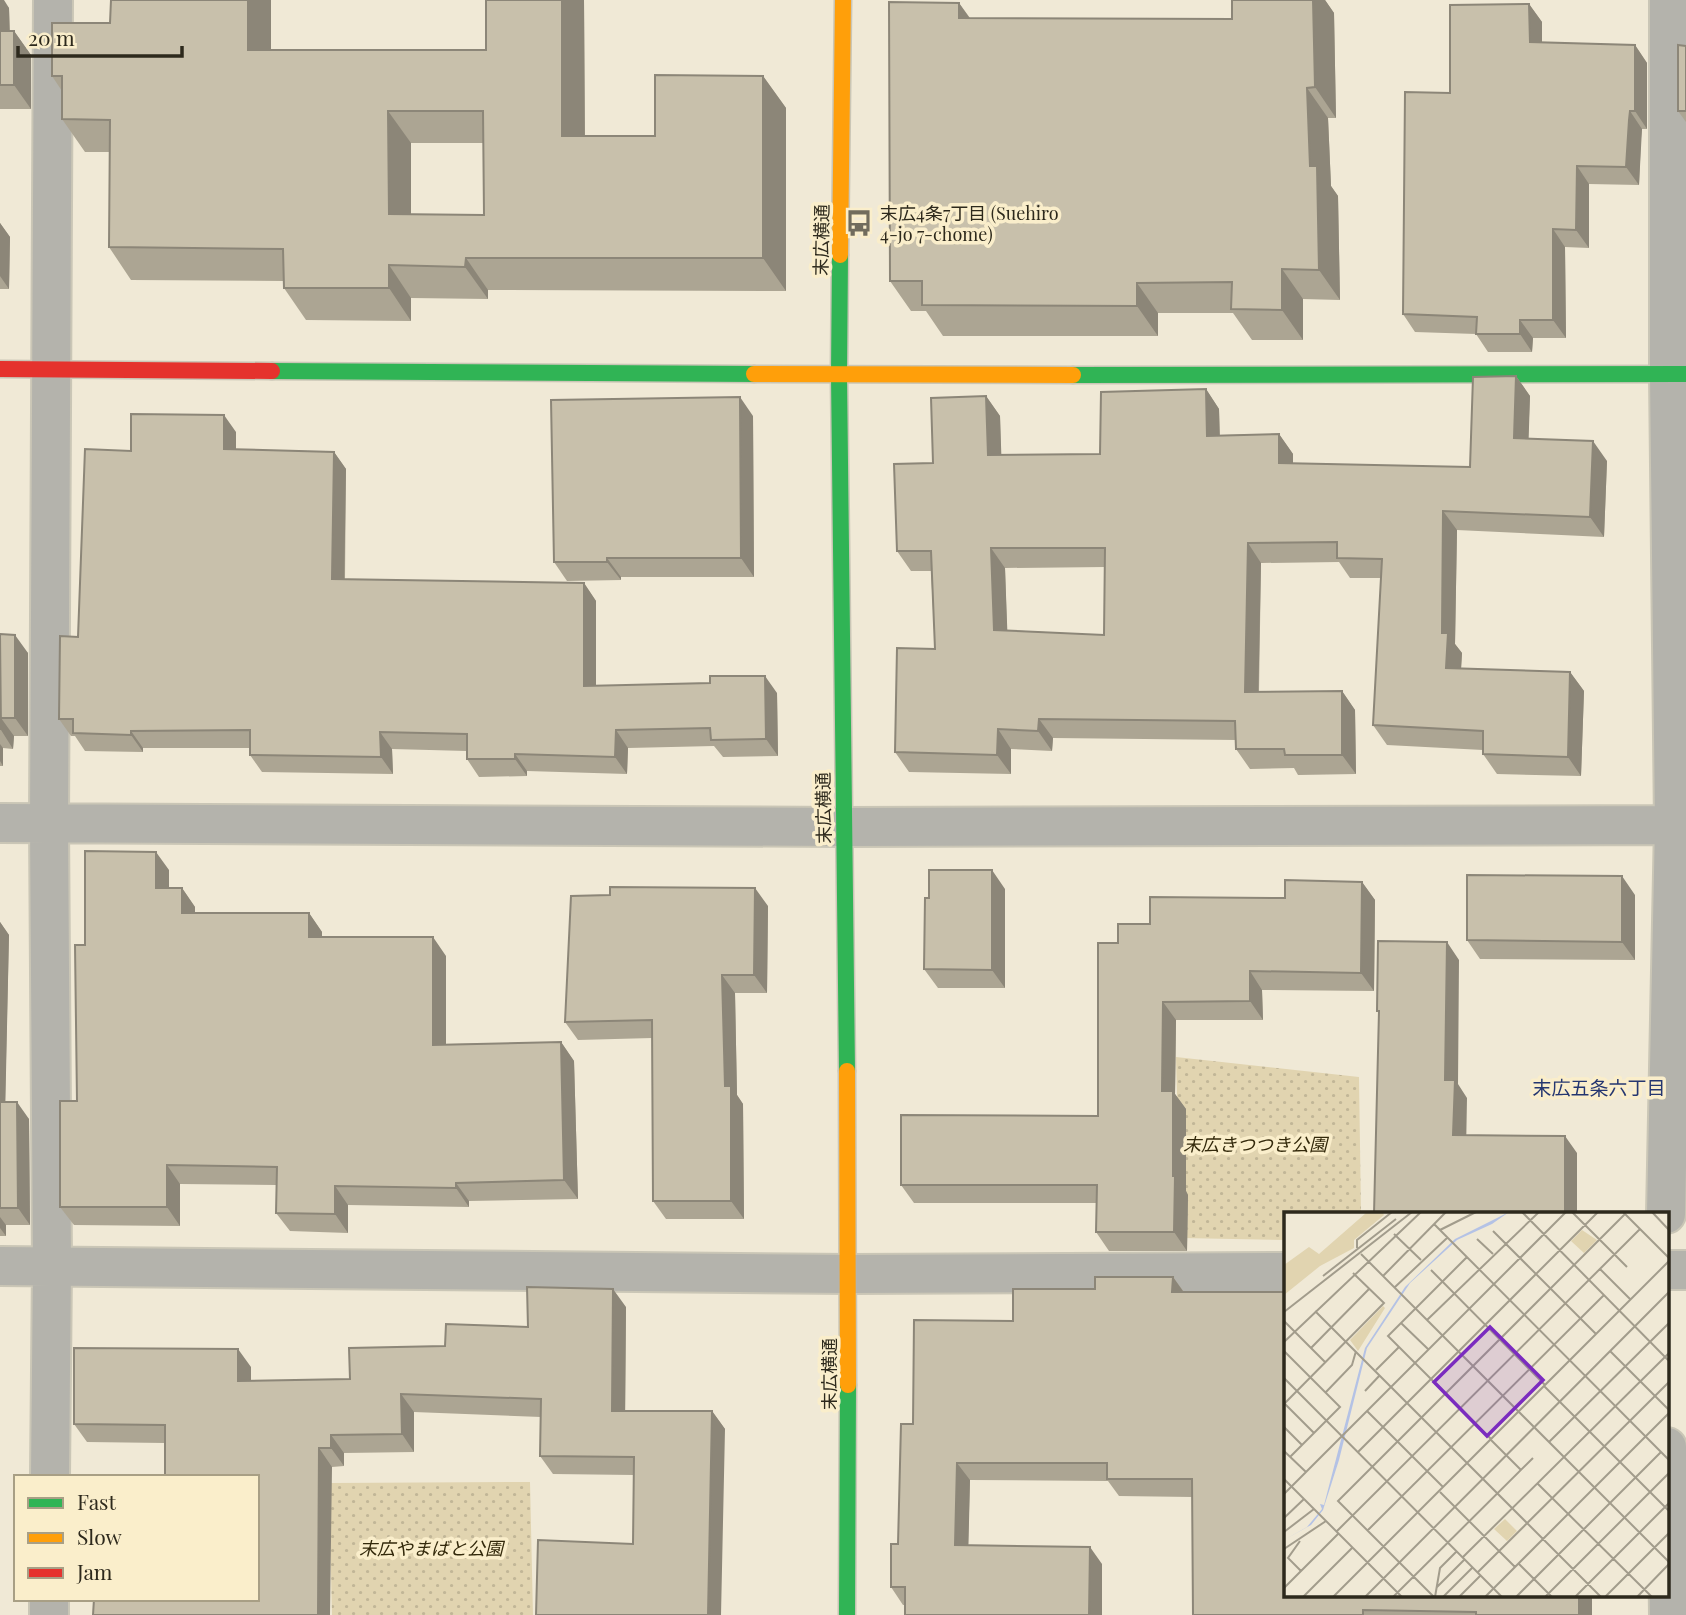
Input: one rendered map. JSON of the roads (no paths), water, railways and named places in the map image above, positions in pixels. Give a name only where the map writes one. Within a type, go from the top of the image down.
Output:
[{"type":"street","points":[[50,1475],[52,1265],[49,823],[53,0]]},
{"type":"street","name":"末広横通","points":[[843,0],[839,375],[849,1274],[847,1615]]},
{"type":"street","points":[[1666,1212],[1680,825],[1677,374],[1669,0]]},
{"type":"street","points":[[0,369],[839,375],[1677,374]]},
{"type":"street","points":[[0,823],[843,827],[1680,825]]},
{"type":"street","points":[[0,1266],[849,1274],[1284,1272]]},
{"type":"street","points":[[1668,1270],[1686,1270]]},
{"type":"street","points":[[1668,1531],[1669,1615]]},
{"type":"place","name":"末広4条7丁目 (Suehiro 4-jo 7-chome)","points":[[859,223]]},
{"type":"district","name":"末広五条六丁目","points":[[1599,1087]]},
{"type":"park label","name":"末広きつつき公園","points":[[1255,1144]]},
{"type":"park label","name":"末広やまばと公園","points":[[431,1548]]}]
